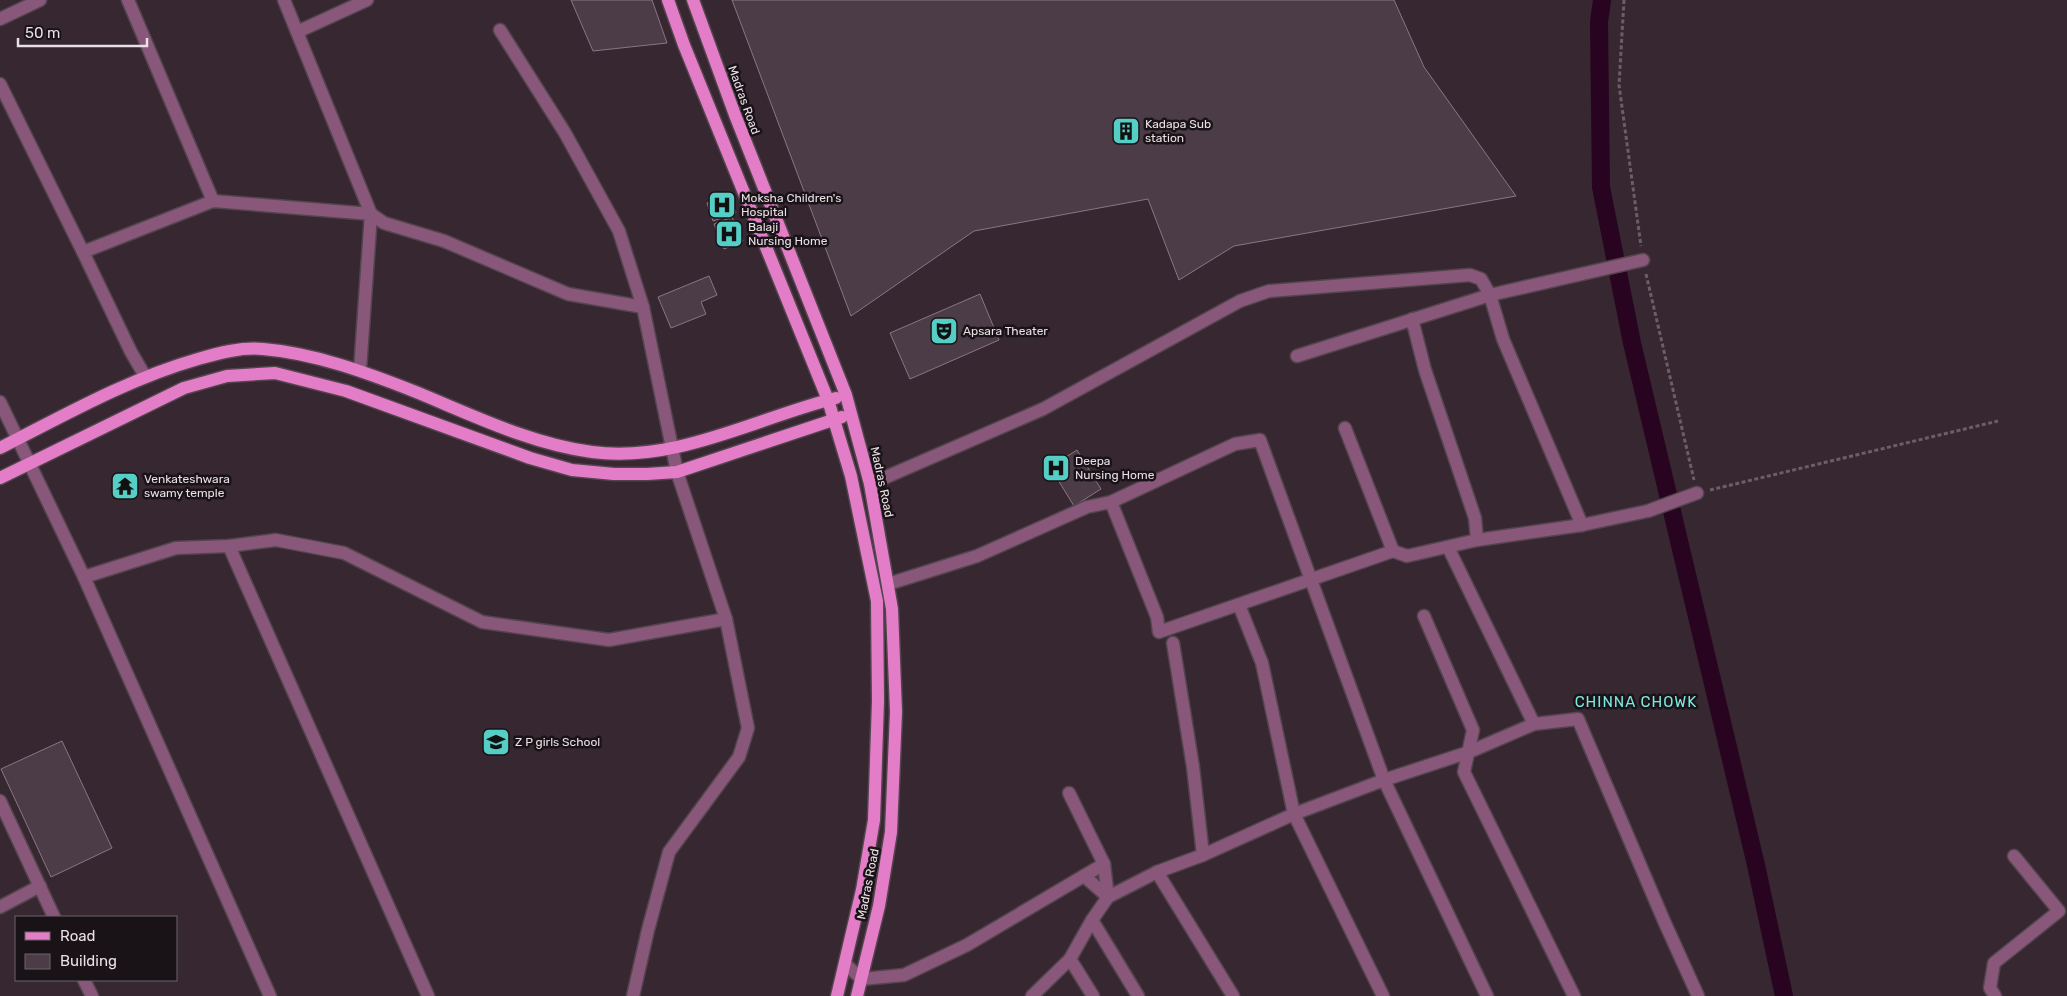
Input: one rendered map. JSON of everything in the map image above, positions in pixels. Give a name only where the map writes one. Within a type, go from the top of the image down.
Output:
[{"type":"main road","points":[[668,0],[828,400],[851,476],[877,601],[878,701],[874,820],[862,890],[846,965],[837,996]]},
{"type":"main road","name":"Madras Road","points":[[693,0],[735,115],[846,395],[870,484],[888,584],[892,610],[896,712],[891,832],[879,906],[857,996]]},
{"type":"main road","points":[[0,448],[145,376],[222,352],[244,349],[262,349],[294,354],[360,370],[507,429],[592,452],[634,454],[672,449],[846,395]]},
{"type":"main road","points":[[0,478],[184,388],[227,376],[275,373],[346,391],[496,446],[572,470],[622,474],[678,472],[851,414]]},
{"type":"street","points":[[0,19],[40,0]]},
{"type":"street","points":[[128,0],[213,201]]},
{"type":"street","points":[[284,0],[371,214],[360,370]]},
{"type":"street","points":[[297,32],[367,0]]},
{"type":"street","points":[[500,30],[565,133],[619,231],[643,307],[678,472],[726,619],[748,728],[739,757],[669,852],[633,996]]},
{"type":"street","points":[[0,84],[131,352],[145,376]]},
{"type":"street","points":[[83,252],[213,201],[371,214],[384,223],[444,241],[568,294],[643,307]]},
{"type":"street","points":[[1297,356],[1490,294],[1643,260]]},
{"type":"street","points":[[870,484],[1043,409],[1240,301],[1269,291],[1470,275],[1480,279],[1490,294],[1503,339],[1582,524]]},
{"type":"street","points":[[1412,319],[1425,370],[1474,518],[1477,540]]},
{"type":"street","points":[[0,402],[19,438],[84,577],[270,996]]},
{"type":"street","points":[[1345,428],[1393,551]]},
{"type":"street","points":[[888,584],[977,556],[1087,506],[1111,502],[1235,444],[1260,440],[1384,780],[1487,996]]},
{"type":"street","points":[[1111,502],[1157,617],[1159,632],[1393,551],[1406,556],[1477,540],[1582,524],[1659,507],[1697,493]]},
{"type":"street","points":[[84,577],[176,548],[229,546],[276,540],[344,553],[482,622],[609,640],[726,619]]},
{"type":"street","points":[[229,546],[428,996]]},
{"type":"street","points":[[1448,547],[1534,724]]},
{"type":"street","points":[[1239,605],[1262,662],[1294,814],[1383,996]]},
{"type":"street","points":[[1424,616],[1473,730],[1464,772],[1574,996]]},
{"type":"street","points":[[1173,643],[1193,767],[1203,855]]},
{"type":"street","points":[[1032,996],[1070,959],[1092,920],[1108,897],[1157,872],[1203,855],[1294,814],[1384,780],[1469,752],[1534,724],[1578,719],[1698,996]]},
{"type":"street","points":[[1069,793],[1104,864],[1108,897]]},
{"type":"street","points":[[0,801],[54,916]]},
{"type":"street","points":[[1995,996],[1990,988],[1994,963],[2059,911],[2014,856]]},
{"type":"street","points":[[846,965],[862,978],[904,975],[967,945],[1104,864]]},
{"type":"street","points":[[1157,872],[1233,996]]},
{"type":"street","points":[[1084,876],[1108,897]]},
{"type":"street","points":[[0,906],[40,886]]},
{"type":"street","points":[[1092,920],[1138,996]]},
{"type":"street","points":[[1070,959],[1093,996]]},
{"type":"street","points":[[84,981],[92,996]]},
{"type":"path","points":[[1624,0],[1619,85],[1643,260],[1697,493],[1998,420]]},
{"type":"building","points":[[571,0],[652,0],[667,43],[593,51]]},
{"type":"building","name":"Kadapa Sub station","points":[[732,0],[1394,0],[1424,67],[1516,196],[1234,246],[1179,280],[1148,199],[974,231],[851,316]]},
{"type":"building","points":[[730,196],[736,213],[713,221],[707,203]]},
{"type":"building","points":[[732,217],[743,241],[724,249],[714,224]]},
{"type":"building","points":[[709,276],[717,295],[701,302],[706,314],[671,328],[658,297]]},
{"type":"building","points":[[980,294],[999,340],[910,379],[890,333]]},
{"type":"building","points":[[1077,450],[1101,489],[1074,506],[1050,467]]},
{"type":"building","points":[[62,741],[112,848],[51,877],[1,769]]},
{"type":"waterway","points":[[1602,0],[1599,22],[1601,187],[1632,343],[1756,865],[1784,996]]},
{"type":"place","name":"Kadapa Sub station","points":[[1126,131]]},
{"type":"place","name":"Moksha Children's Hospital","points":[[722,205]]},
{"type":"place","name":"Balaji Nursing Home","points":[[729,234]]},
{"type":"place","name":"Apsara Theater","points":[[944,331]]},
{"type":"place","name":"Deepa Nursing Home","points":[[1056,468]]},
{"type":"place","name":"Venkateshwara swamy temple","points":[[125,486]]},
{"type":"place","name":"Z P girls School","points":[[496,742]]},
{"type":"district","name":"CHINNA CHOWK","points":[[1636,702]]}]
